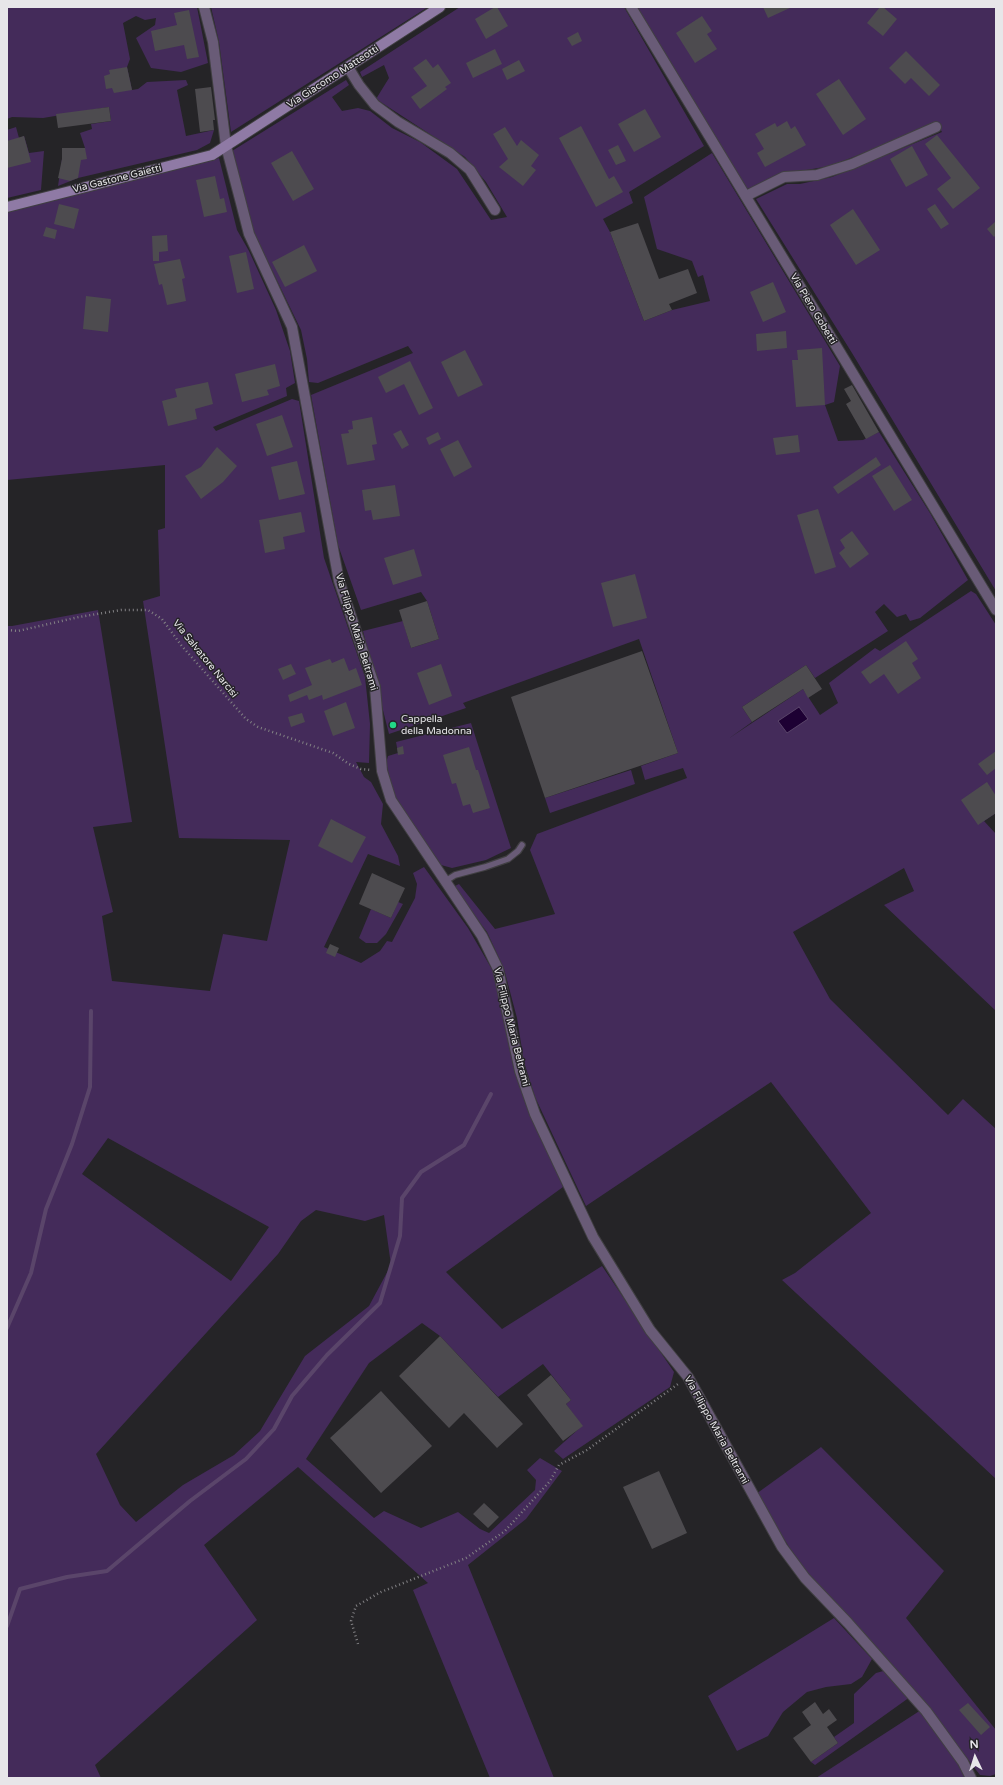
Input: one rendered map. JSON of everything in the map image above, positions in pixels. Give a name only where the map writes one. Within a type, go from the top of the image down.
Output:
[{"type":"main road","name":"Via Giacomo Matteotti","points":[[226,146],[440,7]]},
{"type":"main road","name":"Via Gastone Gaietti","points":[[7,207],[212,155],[226,146]]},
{"type":"street","name":"Via Filippo Maria Beltrami","points":[[204,7],[213,42],[226,146],[250,234],[292,328],[339,581],[375,687],[382,771],[391,800],[444,882],[482,936],[498,969],[520,1071],[535,1114],[593,1237],[650,1330],[686,1375],[782,1546],[804,1578],[848,1623],[926,1712],[964,1762],[971,1778]]},
{"type":"street","name":"Via Piero Gobetti","points":[[632,7],[996,610]]},
{"type":"street","points":[[348,67],[359,85],[375,105],[398,122],[450,153],[470,170],[495,210]]},
{"type":"street","points":[[746,196],[784,177],[817,175],[852,164],[936,127]]},
{"type":"lane","points":[[444,882],[455,874],[485,867],[508,859],[518,851],[522,845]]},
{"type":"path","name":"Via Salvatore Narcisi","points":[[7,630],[18,631],[79,617],[114,611],[148,610],[162,619],[181,645],[236,709],[252,723],[258,727],[333,753],[349,764],[361,769],[382,771]]},
{"type":"path","points":[[358,1644],[351,1621],[356,1606],[381,1592],[466,1558],[505,1531],[550,1481],[559,1465],[594,1446],[665,1395],[686,1375]]},
{"type":"shaded area","points":[[7,7],[197,7],[208,63],[181,72],[151,68],[136,38],[155,25],[156,18],[145,20],[136,16],[123,23],[130,59],[127,67],[132,90],[138,89],[147,82],[186,80],[188,85],[177,90],[186,136],[214,130],[210,143],[197,150],[78,178],[58,186],[62,148],[85,148],[80,133],[92,129],[91,124],[111,121],[109,107],[43,118],[12,117],[7,119]]},
{"type":"shaded area","points":[[211,7],[428,7],[231,132],[219,42]]},
{"type":"shaded area","points":[[460,7],[624,7],[704,146],[629,192],[633,203],[603,219],[610,232],[644,321],[672,310],[710,301],[703,275],[698,277],[692,261],[657,249],[644,197],[712,153],[840,366],[834,402],[825,405],[838,441],[863,440],[879,432],[930,513],[968,580],[920,618],[910,621],[906,614],[897,617],[884,604],[875,612],[888,631],[815,678],[806,665],[742,707],[752,722],[728,739],[803,689],[820,715],[838,703],[829,683],[875,648],[880,651],[971,591],[976,594],[996,625],[996,813],[984,821],[996,834],[996,1011],[884,905],[914,891],[904,868],[793,932],[830,999],[948,1115],[963,1099],[996,1129],[996,1479],[782,1280],[795,1273],[871,1213],[771,1082],[586,1206],[535,1097],[524,1062],[517,1018],[504,969],[487,932],[462,900],[455,886],[459,884],[495,929],[555,914],[530,850],[537,834],[687,778],[683,768],[645,780],[641,766],[678,753],[639,639],[463,703],[466,708],[389,734],[363,631],[403,621],[411,648],[439,639],[427,601],[421,592],[361,610],[338,545],[311,395],[413,353],[408,346],[318,383],[309,382],[307,359],[301,330],[250,225],[232,151],[346,80],[349,85],[332,97],[342,111],[358,108],[370,111],[392,128],[420,142],[457,169],[491,220],[507,217],[486,182],[465,157],[376,99],[389,78],[384,65],[362,77],[360,72]]},
{"type":"shaded area","points":[[637,7],[996,7],[996,591],[852,353],[756,199],[787,184],[800,184],[832,177],[942,132],[936,122],[830,166],[783,174],[747,192]]},
{"type":"shaded area","points":[[16,127],[19,138],[24,136],[29,153],[44,151],[41,190],[7,198],[7,130]]},
{"type":"shaded area","points":[[219,158],[237,230],[249,251],[276,310],[290,351],[295,383],[286,388],[287,396],[213,427],[216,431],[292,399],[299,401],[324,558],[365,677],[370,724],[369,763],[356,762],[364,777],[371,782],[383,804],[381,824],[398,856],[400,866],[368,854],[324,947],[361,963],[380,951],[387,941],[392,942],[415,898],[417,884],[413,873],[424,867],[468,928],[493,971],[517,1078],[563,1187],[446,1272],[502,1329],[602,1266],[674,1372],[670,1387],[563,1459],[554,1451],[582,1426],[566,1404],[571,1400],[543,1364],[498,1397],[440,1336],[422,1323],[369,1363],[306,1459],[374,1518],[384,1511],[421,1528],[458,1512],[480,1529],[489,1533],[535,1490],[536,1480],[527,1470],[540,1458],[562,1471],[526,1519],[468,1565],[554,1778],[490,1778],[413,1590],[428,1583],[298,1467],[204,1545],[257,1620],[95,1765],[101,1778],[7,1778],[7,626],[98,610],[132,822],[93,827],[113,912],[102,916],[112,981],[210,991],[223,934],[267,941],[290,840],[179,838],[143,601],[160,596],[158,530],[165,528],[165,465],[7,480],[7,212]],"holes":[[[108,1138],[269,1227],[231,1281],[82,1174]],[[316,1210],[365,1221],[384,1215],[391,1265],[369,1306],[305,1356],[260,1431],[234,1455],[183,1485],[136,1522],[120,1505],[96,1454],[278,1254],[301,1221]]]},
{"type":"shaded area","points":[[799,707],[808,719],[787,733],[778,721]]},
{"type":"shaded area","points":[[471,723],[511,848],[486,860],[452,868],[441,865],[394,796],[386,763],[388,756],[398,753],[396,742]]},
{"type":"shaded area","points":[[631,770],[635,784],[550,813],[545,798]]},
{"type":"shaded area","points":[[398,902],[403,904],[386,934],[377,943],[366,943],[359,938],[371,909],[391,918]]},
{"type":"shaded area","points":[[821,1447],[944,1571],[906,1618],[996,1730],[996,1774],[990,1776],[980,1775],[927,1707],[810,1577],[789,1547],[756,1494]]},
{"type":"shaded area","points":[[834,1618],[872,1659],[862,1677],[851,1684],[826,1687],[807,1692],[783,1712],[768,1736],[737,1751],[708,1696]]},
{"type":"shaded area","points":[[887,1670],[910,1697],[815,1765],[811,1762],[838,1743],[834,1737],[854,1723],[854,1694],[876,1673]]},
{"type":"shaded area","points":[[921,1710],[965,1774],[965,1778],[816,1778]]},
{"type":"building","points":[[497,7],[508,26],[486,39],[475,19]]},
{"type":"building","points":[[763,7],[792,7],[768,18]]},
{"type":"building","points":[[880,7],[883,7],[897,19],[883,36],[867,23]]},
{"type":"building","points":[[189,10],[199,57],[187,59],[184,45],[155,51],[151,31],[177,25],[174,13]]},
{"type":"building","points":[[702,16],[712,31],[707,34],[717,49],[695,63],[676,33]]},
{"type":"building","points":[[578,32],[582,41],[572,46],[567,38]]},
{"type":"building","points":[[495,49],[502,64],[473,78],[466,63]]},
{"type":"building","points":[[906,51],[940,85],[929,96],[911,78],[905,84],[889,68]]},
{"type":"building","points":[[426,59],[433,68],[438,64],[451,83],[445,87],[447,89],[420,109],[411,97],[427,86],[413,68]]},
{"type":"building","points":[[519,60],[525,71],[507,80],[502,69]]},
{"type":"building","points":[[127,67],[132,90],[114,93],[112,88],[106,89],[104,76],[110,74],[109,70]]},
{"type":"building","points":[[839,79],[866,119],[843,135],[816,94]]},
{"type":"building","points":[[211,87],[215,120],[213,120],[214,130],[200,132],[195,89]]},
{"type":"building","points":[[109,107],[111,121],[58,128],[56,114]]},
{"type":"building","points":[[645,109],[661,137],[634,152],[618,124]]},
{"type":"building","points":[[787,121],[791,129],[795,126],[806,145],[765,167],[757,153],[764,149],[755,134],[775,123],[777,127]]},
{"type":"building","points":[[581,126],[609,179],[614,176],[623,192],[596,207],[559,138]]},
{"type":"building","points":[[505,127],[517,146],[521,140],[539,155],[531,166],[536,170],[523,186],[499,167],[508,159],[493,134]]},
{"type":"building","points":[[937,135],[980,188],[953,209],[937,189],[951,178],[925,144]]},
{"type":"building","points":[[24,136],[31,162],[7,168],[7,141]]},
{"type":"building","points":[[618,145],[626,161],[616,165],[608,150]]},
{"type":"building","points":[[912,146],[928,175],[906,187],[890,159]]},
{"type":"building","points":[[62,148],[85,148],[87,159],[81,160],[78,178],[70,181],[58,178],[62,159]]},
{"type":"building","points":[[292,151],[314,189],[293,201],[271,163]]},
{"type":"building","points":[[215,176],[220,199],[224,198],[227,212],[204,217],[196,180]]},
{"type":"building","points":[[59,204],[79,209],[74,229],[54,224]]},
{"type":"building","points":[[935,204],[949,224],[941,229],[927,209]]},
{"type":"building","points":[[853,209],[880,250],[856,265],[830,225]]},
{"type":"building","points":[[995,222],[996,235],[994,237],[987,229]]},
{"type":"building","points":[[638,223],[659,279],[688,269],[697,293],[669,304],[672,310],[644,321],[610,232]]},
{"type":"building","points":[[46,227],[57,230],[55,239],[43,236]]},
{"type":"building","points":[[167,235],[168,251],[159,252],[159,261],[153,261],[152,236]]},
{"type":"building","points":[[304,245],[317,271],[285,287],[272,262]]},
{"type":"building","points":[[246,252],[254,289],[237,293],[229,256]]},
{"type":"building","points":[[180,259],[185,278],[182,279],[186,301],[167,305],[162,284],[159,285],[154,264]]},
{"type":"building","points":[[773,282],[786,312],[763,322],[750,292]]},
{"type":"building","points":[[86,296],[111,299],[108,332],[83,329]]},
{"type":"building","points":[[786,331],[787,348],[757,351],[756,334]]},
{"type":"building","points":[[822,348],[825,405],[796,407],[792,360],[798,360],[797,350]]},
{"type":"building","points":[[465,350],[483,385],[458,397],[441,362]]},
{"type":"building","points":[[410,361],[433,408],[419,415],[404,384],[386,393],[378,377]]},
{"type":"building","points":[[275,364],[280,386],[267,390],[269,395],[242,402],[235,374]]},
{"type":"building","points":[[208,382],[213,404],[195,409],[197,419],[168,426],[162,401],[177,397],[175,389]]},
{"type":"building","points":[[852,385],[879,432],[866,439],[846,404],[851,401],[844,389]]},
{"type":"building","points":[[282,415],[293,447],[267,456],[256,424]]},
{"type":"building","points":[[372,417],[377,444],[372,445],[375,460],[347,465],[341,434],[349,433],[348,430],[353,429],[352,421]]},
{"type":"building","points":[[401,430],[409,445],[402,449],[393,434]]},
{"type":"building","points":[[438,432],[441,439],[429,445],[426,438]]},
{"type":"building","points":[[798,435],[800,452],[776,455],[773,438]]},
{"type":"building","points":[[458,440],[472,467],[454,477],[440,449]]},
{"type":"building","points":[[217,447],[237,466],[223,482],[201,499],[185,476],[201,467]]},
{"type":"building","points":[[876,457],[881,465],[838,494],[833,487]]},
{"type":"building","points":[[297,461],[305,494],[279,500],[271,467]]},
{"type":"building","points":[[890,465],[912,500],[894,511],[872,476]]},
{"type":"building","points":[[395,485],[400,516],[373,520],[371,510],[365,511],[362,490]]},
{"type":"building","points":[[818,509],[836,567],[815,574],[797,515]]},
{"type":"building","points":[[301,512],[305,532],[283,537],[285,549],[265,553],[259,520]]},
{"type":"building","points":[[852,531],[869,554],[850,568],[839,553],[845,548],[840,540]]},
{"type":"building","points":[[414,549],[422,576],[393,585],[384,558]]},
{"type":"building","points":[[635,574],[647,618],[613,627],[601,583]]},
{"type":"building","points":[[427,601],[439,639],[411,648],[399,610]]},
{"type":"building","points":[[906,641],[918,659],[912,663],[921,678],[898,694],[884,674],[870,684],[861,672]]},
{"type":"building","points":[[642,651],[678,753],[545,798],[511,697]]},
{"type":"building","points":[[344,658],[349,671],[356,668],[362,685],[323,700],[322,695],[309,700],[307,695],[290,702],[288,695],[312,685],[305,668],[330,659],[332,663]]},
{"type":"building","points":[[291,664],[296,674],[283,680],[278,669]]},
{"type":"building","points":[[441,664],[452,696],[429,705],[417,673]]},
{"type":"building","points":[[806,665],[822,689],[808,698],[803,689],[752,722],[742,707]]},
{"type":"building","points":[[346,702],[355,728],[333,736],[324,711]]},
{"type":"building","points":[[302,713],[305,722],[291,727],[288,717]]},
{"type":"building","points":[[403,746],[404,754],[398,755],[397,748]]},
{"type":"building","points":[[469,747],[490,808],[473,813],[470,804],[463,806],[456,783],[452,784],[443,755]]},
{"type":"building","points":[[996,751],[996,768],[987,775],[978,764]]},
{"type":"building","points":[[987,782],[996,796],[996,813],[978,825],[961,800]]},
{"type":"building","points":[[331,819],[366,837],[352,863],[318,846]]},
{"type":"building","points":[[372,873],[405,888],[391,918],[359,904]]},
{"type":"building","points":[[330,944],[339,948],[335,957],[326,953]]},
{"type":"building","points":[[440,1336],[523,1424],[497,1448],[464,1413],[449,1428],[399,1376]]},
{"type":"building","points":[[551,1375],[571,1400],[566,1404],[583,1426],[563,1441],[527,1395]]},
{"type":"building","points":[[381,1391],[432,1446],[381,1493],[330,1438]]},
{"type":"building","points":[[659,1471],[687,1533],[652,1549],[623,1487]]},
{"type":"building","points":[[484,1503],[499,1517],[488,1528],[473,1514]]},
{"type":"building","points":[[815,1702],[823,1714],[829,1709],[837,1720],[827,1727],[838,1743],[811,1762],[793,1738],[811,1725],[802,1712]]},
{"type":"building","points":[[968,1703],[990,1727],[981,1735],[959,1710]]},
{"type":"waterway","points":[[7,1328],[31,1273],[46,1209],[72,1144],[90,1087],[91,1011]]},
{"type":"waterway","points":[[7,1626],[20,1589],[67,1577],[107,1571],[190,1501],[246,1459],[274,1429],[292,1396],[327,1355],[380,1303],[400,1236],[402,1198],[421,1172],[464,1145],[491,1094]]},
{"type":"place","name":"Cappella della Madonna","points":[[393,725]]}]
